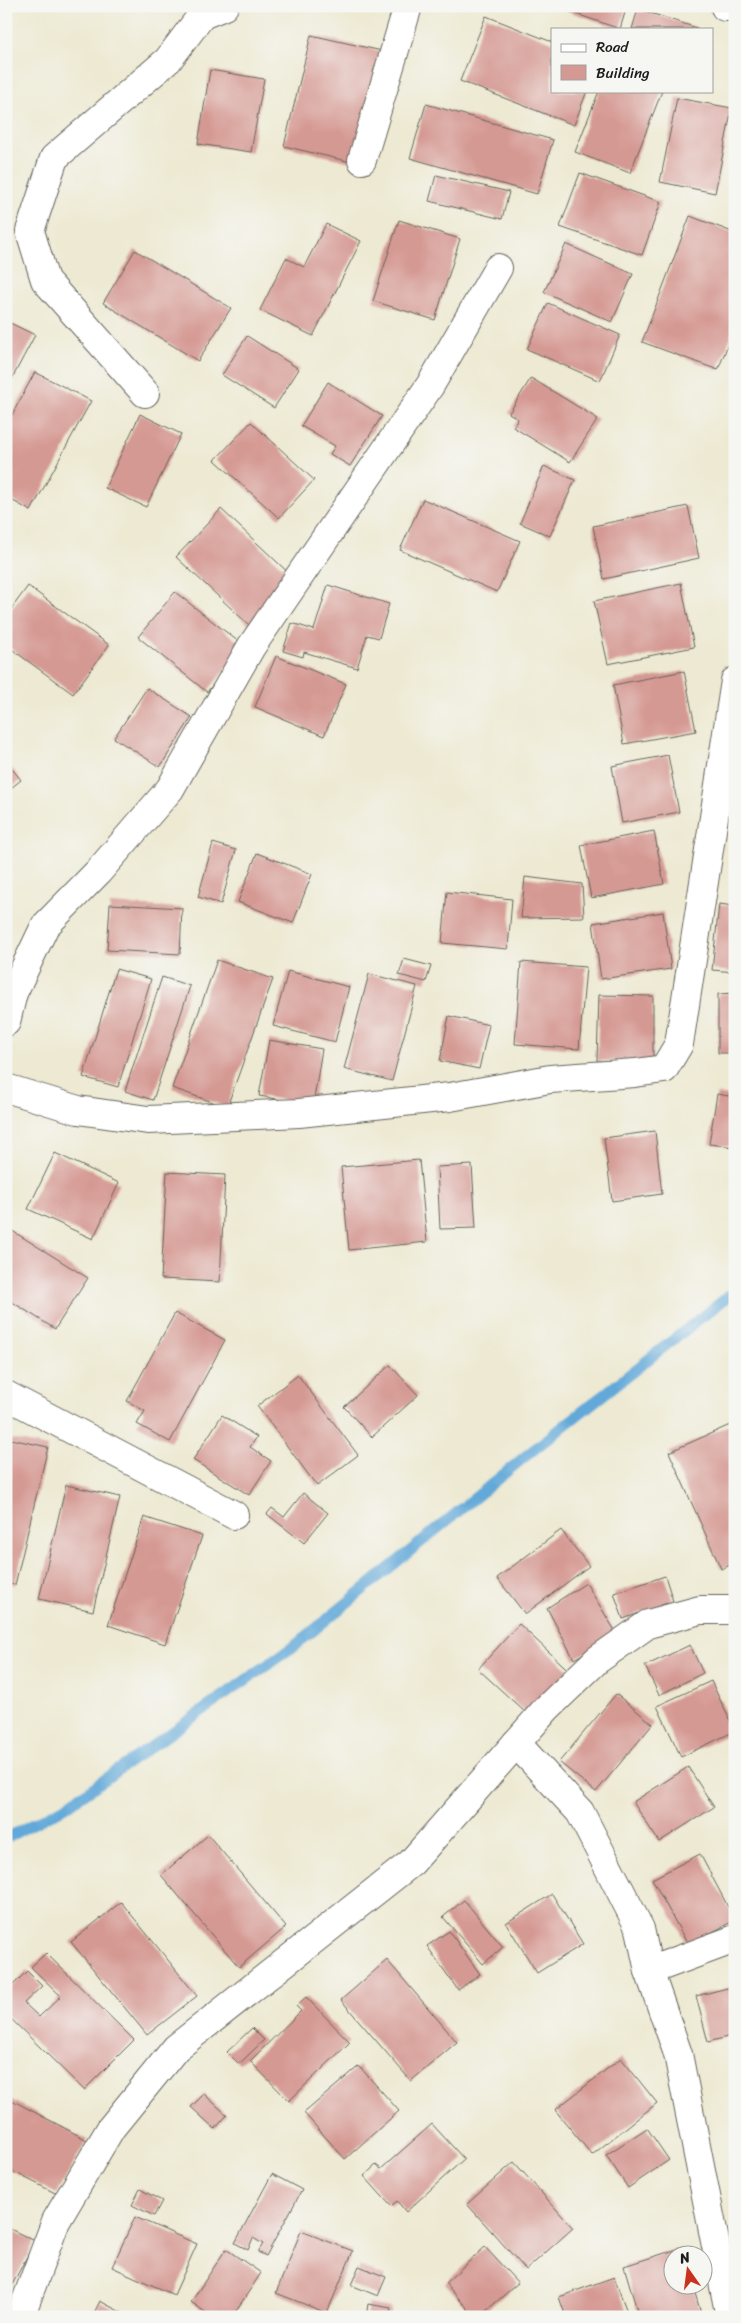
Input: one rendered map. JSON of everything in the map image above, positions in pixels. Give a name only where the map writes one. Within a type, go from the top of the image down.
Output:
[{"type":"street","points":[[145,394],[46,280],[30,231],[54,158],[168,60],[202,15],[224,6]]},
{"type":"street","points":[[362,160],[408,6]]},
{"type":"street","points":[[6,1022],[13,993],[46,926],[98,872],[170,789],[251,647],[431,384],[498,268]]},
{"type":"street","points":[[6,1088],[78,1110],[148,1120],[299,1113],[450,1097],[550,1079],[635,1074],[664,1069],[679,1044],[735,681]]},
{"type":"street","points":[[6,1396],[234,1515]]},
{"type":"street","points":[[20,2317],[56,2221],[111,2128],[176,2048],[411,1863],[546,1709],[597,1660],[648,1624],[700,1610],[735,1610]]},
{"type":"street","points":[[516,1743],[580,1812],[640,1929],[649,1972],[678,2054],[730,2317]]},
{"type":"street","points":[[649,1972],[735,1939]]},
{"type":"building","points":[[553,6],[627,6],[620,28]]},
{"type":"building","points":[[638,9],[697,28],[632,28]]},
{"type":"building","points":[[486,16],[551,42],[551,92],[587,92],[574,125],[460,81]]},
{"type":"building","points":[[311,35],[382,51],[355,163],[284,146]]},
{"type":"building","points":[[210,70],[264,79],[251,152],[198,144]]},
{"type":"building","points":[[599,92],[662,92],[630,173],[575,152]]},
{"type":"building","points":[[677,98],[732,108],[715,193],[660,182]]},
{"type":"building","points":[[426,104],[553,140],[537,194],[410,158]]},
{"type":"building","points":[[580,173],[661,202],[642,255],[560,227]]},
{"type":"building","points":[[436,175],[509,192],[502,219],[429,201]]},
{"type":"building","points":[[690,216],[735,233],[735,326],[718,370],[642,342]]},
{"type":"building","points":[[399,220],[460,239],[435,320],[373,301]]},
{"type":"building","points":[[326,224],[361,241],[313,336],[260,310],[286,258],[304,267]]},
{"type":"building","points":[[566,244],[633,274],[612,322],[544,292]]},
{"type":"building","points":[[135,250],[231,308],[198,361],[103,303]]},
{"type":"building","points":[[548,303],[620,335],[600,381],[527,349]]},
{"type":"building","points":[[6,321],[35,335],[6,390]]},
{"type":"building","points":[[247,336],[299,369],[274,408],[222,375]]},
{"type":"building","points":[[35,372],[91,401],[31,511],[6,497],[6,426]]},
{"type":"building","points":[[531,378],[598,419],[570,462],[513,427],[518,419],[509,413]]},
{"type":"building","points":[[328,382],[382,416],[350,466],[330,454],[335,446],[301,426]]},
{"type":"building","points":[[140,414],[181,434],[146,507],[105,488]]},
{"type":"building","points":[[251,422],[314,480],[279,518],[215,460]]},
{"type":"building","points":[[544,466],[575,480],[550,536],[520,523]]},
{"type":"building","points":[[423,499],[520,541],[497,592],[400,550]]},
{"type":"building","points":[[688,506],[699,558],[604,579],[593,526]]},
{"type":"building","points":[[221,509],[294,578],[249,625],[176,557]]},
{"type":"building","points":[[681,583],[694,647],[608,664],[594,601]]},
{"type":"building","points":[[328,585],[389,604],[379,638],[367,635],[357,668],[304,652],[303,657],[283,651],[292,623],[314,630]]},
{"type":"building","points":[[28,586],[109,645],[73,694],[6,645],[6,616]]},
{"type":"building","points":[[175,592],[244,646],[207,692],[138,637]]},
{"type":"building","points":[[276,656],[346,684],[324,736],[255,707]]},
{"type":"building","points":[[684,671],[696,731],[624,744],[613,685]]},
{"type":"building","points":[[147,688],[192,717],[160,767],[114,738]]},
{"type":"building","points":[[668,755],[679,812],[622,823],[612,766]]},
{"type":"building","points":[[6,761],[21,780],[6,792]]},
{"type":"building","points":[[654,831],[664,884],[591,898],[581,845]]},
{"type":"building","points":[[213,843],[236,850],[221,904],[198,897]]},
{"type":"building","points":[[257,853],[312,874],[293,923],[238,902]]},
{"type":"building","points":[[525,877],[582,884],[584,917],[521,918]]},
{"type":"building","points":[[447,892],[512,899],[508,949],[442,943]]},
{"type":"building","points":[[110,904],[182,908],[180,954],[107,950]]},
{"type":"building","points":[[719,904],[735,906],[735,972],[712,970]]},
{"type":"building","points":[[663,912],[671,969],[601,979],[593,923]]},
{"type":"building","points":[[404,959],[431,966],[426,982],[399,975]]},
{"type":"building","points":[[217,960],[273,979],[227,1107],[172,1088]]},
{"type":"building","points":[[521,962],[586,967],[579,1049],[515,1044]]},
{"type":"building","points":[[116,969],[151,979],[118,1087],[83,1077]]},
{"type":"building","points":[[288,971],[349,987],[335,1042],[273,1026]]},
{"type":"building","points":[[369,974],[417,986],[392,1081],[344,1069]]},
{"type":"building","points":[[162,977],[190,986],[153,1100],[125,1091]]},
{"type":"building","points":[[735,993],[735,1053],[718,1053],[718,994]]},
{"type":"building","points":[[599,995],[653,996],[653,1061],[597,1061]]},
{"type":"building","points":[[449,1016],[489,1025],[479,1069],[440,1061]]},
{"type":"building","points":[[269,1040],[322,1049],[313,1105],[259,1096]]},
{"type":"building","points":[[717,1094],[735,1097],[735,1147],[709,1144]]},
{"type":"building","points":[[655,1131],[662,1194],[612,1201],[604,1138]]},
{"type":"building","points":[[55,1153],[119,1183],[93,1239],[28,1209]]},
{"type":"building","points":[[419,1160],[427,1242],[349,1250],[341,1167]]},
{"type":"building","points":[[472,1165],[476,1228],[440,1229],[437,1167]]},
{"type":"building","points":[[167,1172],[225,1175],[220,1282],[161,1279]]},
{"type":"building","points":[[6,1227],[88,1278],[55,1329],[6,1298]]},
{"type":"building","points":[[175,1313],[225,1340],[170,1442],[137,1424],[145,1411],[127,1401]]},
{"type":"building","points":[[390,1365],[418,1395],[372,1437],[344,1407]]},
{"type":"building","points":[[298,1375],[358,1455],[317,1486],[257,1406]]},
{"type":"building","points":[[222,1415],[257,1437],[250,1447],[271,1461],[249,1495],[193,1460]]},
{"type":"building","points":[[730,1425],[735,1437],[735,1563],[721,1569],[669,1452]]},
{"type":"building","points":[[6,1438],[48,1447],[15,1585],[6,1583]]},
{"type":"building","points":[[66,1485],[120,1497],[93,1611],[39,1599]]},
{"type":"building","points":[[303,1493],[328,1513],[304,1543],[267,1514],[272,1508],[284,1517]]},
{"type":"building","points":[[144,1517],[202,1536],[165,1644],[108,1625]]},
{"type":"building","points":[[561,1530],[589,1566],[525,1614],[497,1578]]},
{"type":"building","points":[[665,1576],[673,1601],[623,1619],[614,1593]]},
{"type":"building","points":[[586,1583],[617,1634],[574,1659],[547,1608]]},
{"type":"building","points":[[519,1624],[579,1680],[538,1724],[478,1669]]},
{"type":"building","points":[[690,1645],[703,1673],[659,1695],[645,1666]]},
{"type":"building","points":[[711,1681],[735,1731],[681,1757],[657,1706]]},
{"type":"building","points":[[616,1694],[653,1724],[596,1792],[559,1762]]},
{"type":"building","points":[[688,1767],[714,1807],[659,1842],[633,1802]]},
{"type":"building","points":[[208,1835],[286,1927],[239,1967],[161,1875]]},
{"type":"building","points":[[700,1854],[735,1920],[688,1945],[652,1879]]},
{"type":"building","points":[[552,1894],[583,1944],[537,1973],[506,1923]]},
{"type":"building","points":[[464,1900],[503,1947],[483,1964],[443,1917]]},
{"type":"building","points":[[121,1902],[197,1996],[147,2035],[71,1942]]},
{"type":"building","points":[[449,1931],[480,1974],[458,1990],[427,1946]]},
{"type":"building","points":[[46,1953],[134,2040],[84,2090],[6,2014],[6,1992],[27,1971],[42,1986],[24,2003],[39,2017],[61,1996],[31,1967]]},
{"type":"building","points":[[387,1960],[457,2042],[411,2081],[341,2000]]},
{"type":"building","points":[[735,1986],[735,2035],[708,2042],[696,1996]]},
{"type":"building","points":[[306,1997],[350,2042],[289,2101],[250,2061],[301,2011],[296,2006]]},
{"type":"building","points":[[252,2028],[264,2040],[239,2064],[227,2052]]},
{"type":"building","points":[[621,2058],[657,2103],[592,2155],[555,2110]]},
{"type":"building","points":[[359,2066],[399,2111],[345,2159],[304,2113]]},
{"type":"building","points":[[204,2094],[227,2115],[215,2129],[191,2107]]},
{"type":"building","points":[[6,2097],[87,2140],[57,2194],[6,2168]]},
{"type":"building","points":[[432,2124],[464,2159],[406,2212],[397,2201],[391,2206],[364,2176],[376,2165],[381,2169]]},
{"type":"building","points":[[647,2128],[669,2160],[628,2188],[606,2155]]},
{"type":"building","points":[[514,2162],[573,2228],[526,2270],[467,2204]]},
{"type":"building","points":[[272,2174],[302,2190],[266,2256],[258,2252],[263,2244],[253,2238],[248,2250],[235,2243]]},
{"type":"building","points":[[140,2189],[162,2201],[154,2216],[132,2205]]},
{"type":"building","points":[[135,2217],[197,2244],[174,2295],[112,2267]]},
{"type":"building","points":[[6,2227],[35,2241],[10,2289],[6,2287]]},
{"type":"building","points":[[301,2231],[353,2251],[327,2313],[276,2293]]},
{"type":"building","points":[[485,2247],[518,2283],[479,2317],[475,2317],[445,2283]]},
{"type":"building","points":[[226,2249],[261,2273],[232,2317],[212,2317],[191,2302]]},
{"type":"building","points":[[664,2253],[664,2296],[696,2296],[702,2317],[639,2317],[624,2266]]},
{"type":"building","points":[[359,2266],[386,2277],[378,2296],[351,2285]]},
{"type":"building","points":[[614,2277],[629,2317],[566,2317],[559,2297]]},
{"type":"building","points":[[100,2301],[130,2317],[92,2317]]},
{"type":"building","points":[[368,2304],[391,2308],[389,2317],[366,2317]]},
{"type":"waterway","points":[[6,1838],[67,1806],[297,1644],[527,1455],[735,1291]]}]
